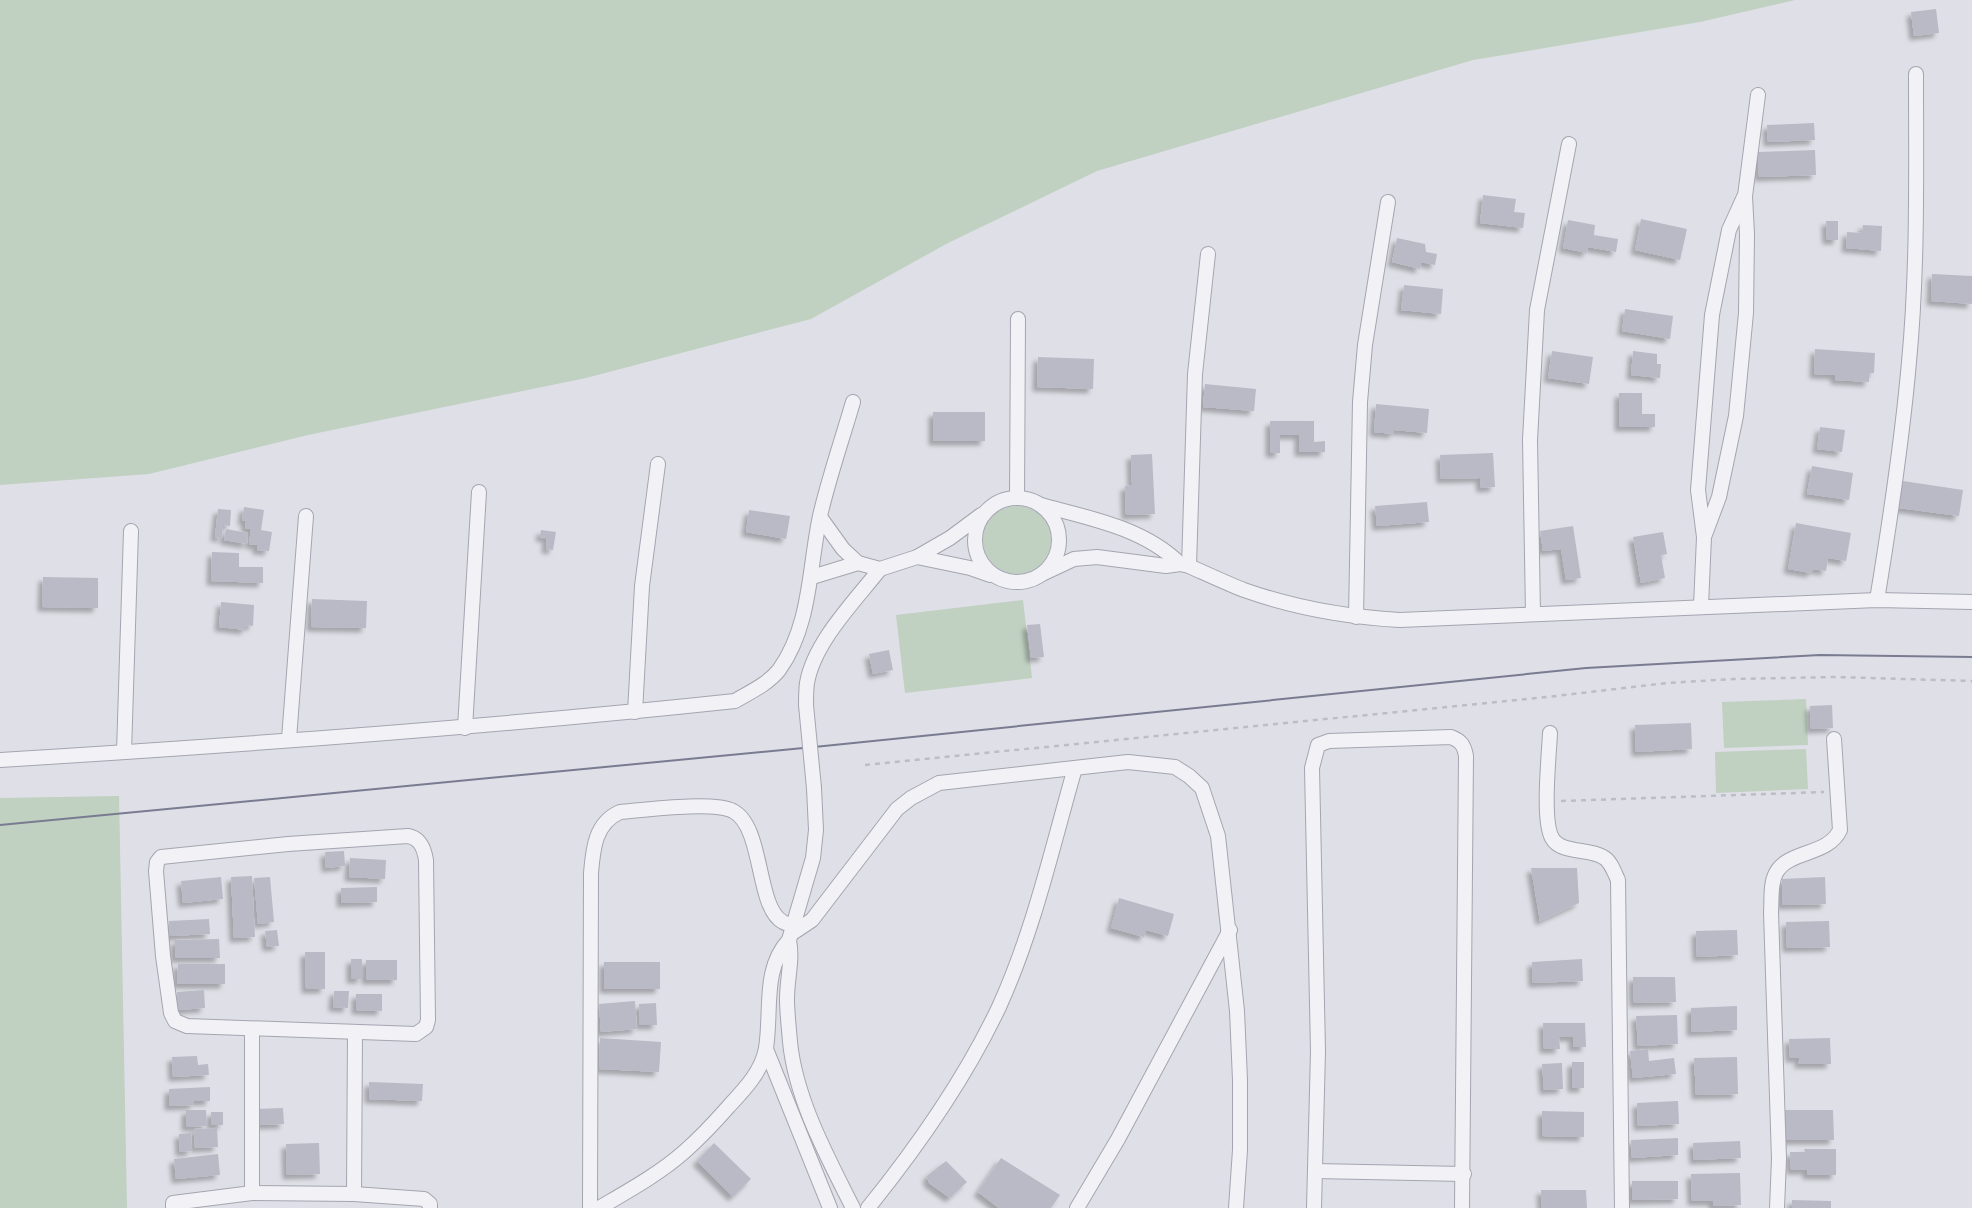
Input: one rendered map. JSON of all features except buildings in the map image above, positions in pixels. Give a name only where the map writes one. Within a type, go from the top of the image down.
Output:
[{"type":"street","points":[[1877,600],[1896,484],[1910,360],[1916,228],[1916,74]]},
{"type":"street","points":[[1704,537],[1719,497],[1735,416],[1746,313],[1745,195],[1758,95]]},
{"type":"street","points":[[1533,614],[1530,440],[1536,310],[1569,144]]},
{"type":"street","points":[[1701,606],[1704,537],[1698,490],[1712,315],[1729,230],[1745,195]]},
{"type":"street","points":[[1356,617],[1360,402],[1388,202]]},
{"type":"street","points":[[1184,565],[1195,374],[1208,254]]},
{"type":"street","points":[[1017,498],[1018,319]]},
{"type":"street","points":[[0,760],[465,728],[735,701],[761,687],[778,671],[794,643],[812,577],[820,517],[853,402]]},
{"type":"street","points":[[635,712],[642,586],[658,464]]},
{"type":"street","points":[[465,728],[479,492]]},
{"type":"street","points":[[820,517],[843,549],[858,563],[880,569],[917,557],[950,538],[1001,501],[1017,498],[1097,520],[1146,538],[1184,565],[1245,590],[1322,611],[1356,617],[1427,619],[1877,600],[1972,602]]},
{"type":"street","points":[[1038,504],[1056,524],[1059,538],[1057,552],[1042,574]]},
{"type":"street","points":[[988,510],[980,521],[976,548],[989,572],[1001,579]]},
{"type":"street","points":[[289,739],[306,516]]},
{"type":"street","points":[[124,752],[131,531]]},
{"type":"street","points":[[917,557],[1022,582],[1074,559],[1097,557],[1166,566],[1184,565]]},
{"type":"street","points":[[812,577],[858,563]]},
{"type":"street","points":[[599,1208],[643,1182],[683,1153],[751,1082],[766,1049],[772,973],[780,950],[791,933],[813,858],[816,830],[806,705],[807,683],[812,667],[829,635],[880,569]]},
{"type":"street","points":[[1550,733],[1547,802],[1550,835],[1558,845],[1603,857],[1612,866],[1618,880],[1622,1208]]},
{"type":"street","points":[[1314,1208],[1318,1051],[1312,768],[1314,755],[1318,745],[1329,741],[1451,737],[1460,740],[1466,756],[1462,1208]]},
{"type":"street","points":[[1777,1208],[1779,1159],[1771,912],[1773,885],[1776,872],[1784,864],[1829,844],[1840,831],[1834,739]]},
{"type":"street","points":[[791,933],[812,920],[897,809],[924,790],[953,780],[1128,762],[1175,767],[1202,788],[1218,836],[1230,929],[1240,1080],[1236,1208]]},
{"type":"street","points":[[868,1208],[938,1112],[972,1058],[999,1006],[1042,893],[1076,768]]},
{"type":"street","points":[[590,1208],[591,873],[594,847],[604,823],[620,811],[707,807],[732,811],[746,824],[769,905],[791,933],[792,955],[787,997],[790,1045],[796,1073],[809,1113],[853,1208]]},
{"type":"street","points":[[414,837],[421,843],[426,860],[426,1027],[416,1034],[252,1029],[187,1026],[175,1021],[171,1013],[163,956],[157,862],[162,857],[288,844],[414,837]]},
{"type":"street","points":[[1077,1208],[1118,1139],[1230,929]]},
{"type":"street","points":[[252,1029],[253,1193]]},
{"type":"street","points":[[354,1194],[355,1033]]},
{"type":"street","points":[[766,1049],[830,1208]]},
{"type":"street","points":[[1315,1171],[1464,1174]]},
{"type":"street","points":[[173,1208],[173,1203],[253,1193],[354,1194],[424,1199],[428,1201],[430,1208]]},
{"type":"path","points":[[865,765],[1667,683],[1836,677],[1972,681]]},
{"type":"path","points":[[1547,802],[1838,792]]},
{"type":"green space","points":[[0,0],[1795,0],[1700,22],[1473,60],[1097,171],[948,243],[811,319],[586,378],[308,435],[149,474],[0,485]]},
{"type":"green space","points":[[1024,506],[1045,521],[1051,533],[1049,553],[1041,564],[1024,574],[1010,574],[993,564],[985,553],[983,533],[993,516],[1004,508]]},
{"type":"green space","points":[[1023,600],[1032,678],[905,693],[896,615]]},
{"type":"green space","points":[[1806,699],[1808,745],[1724,748],[1722,702]]},
{"type":"green space","points":[[1806,749],[1808,789],[1716,793],[1715,752]]},
{"type":"green space","points":[[119,796],[127,1208],[0,1208],[0,798]]},
{"type":"tram line","points":[[0,825],[824,746],[1586,668],[1820,655],[1972,657]]}]
